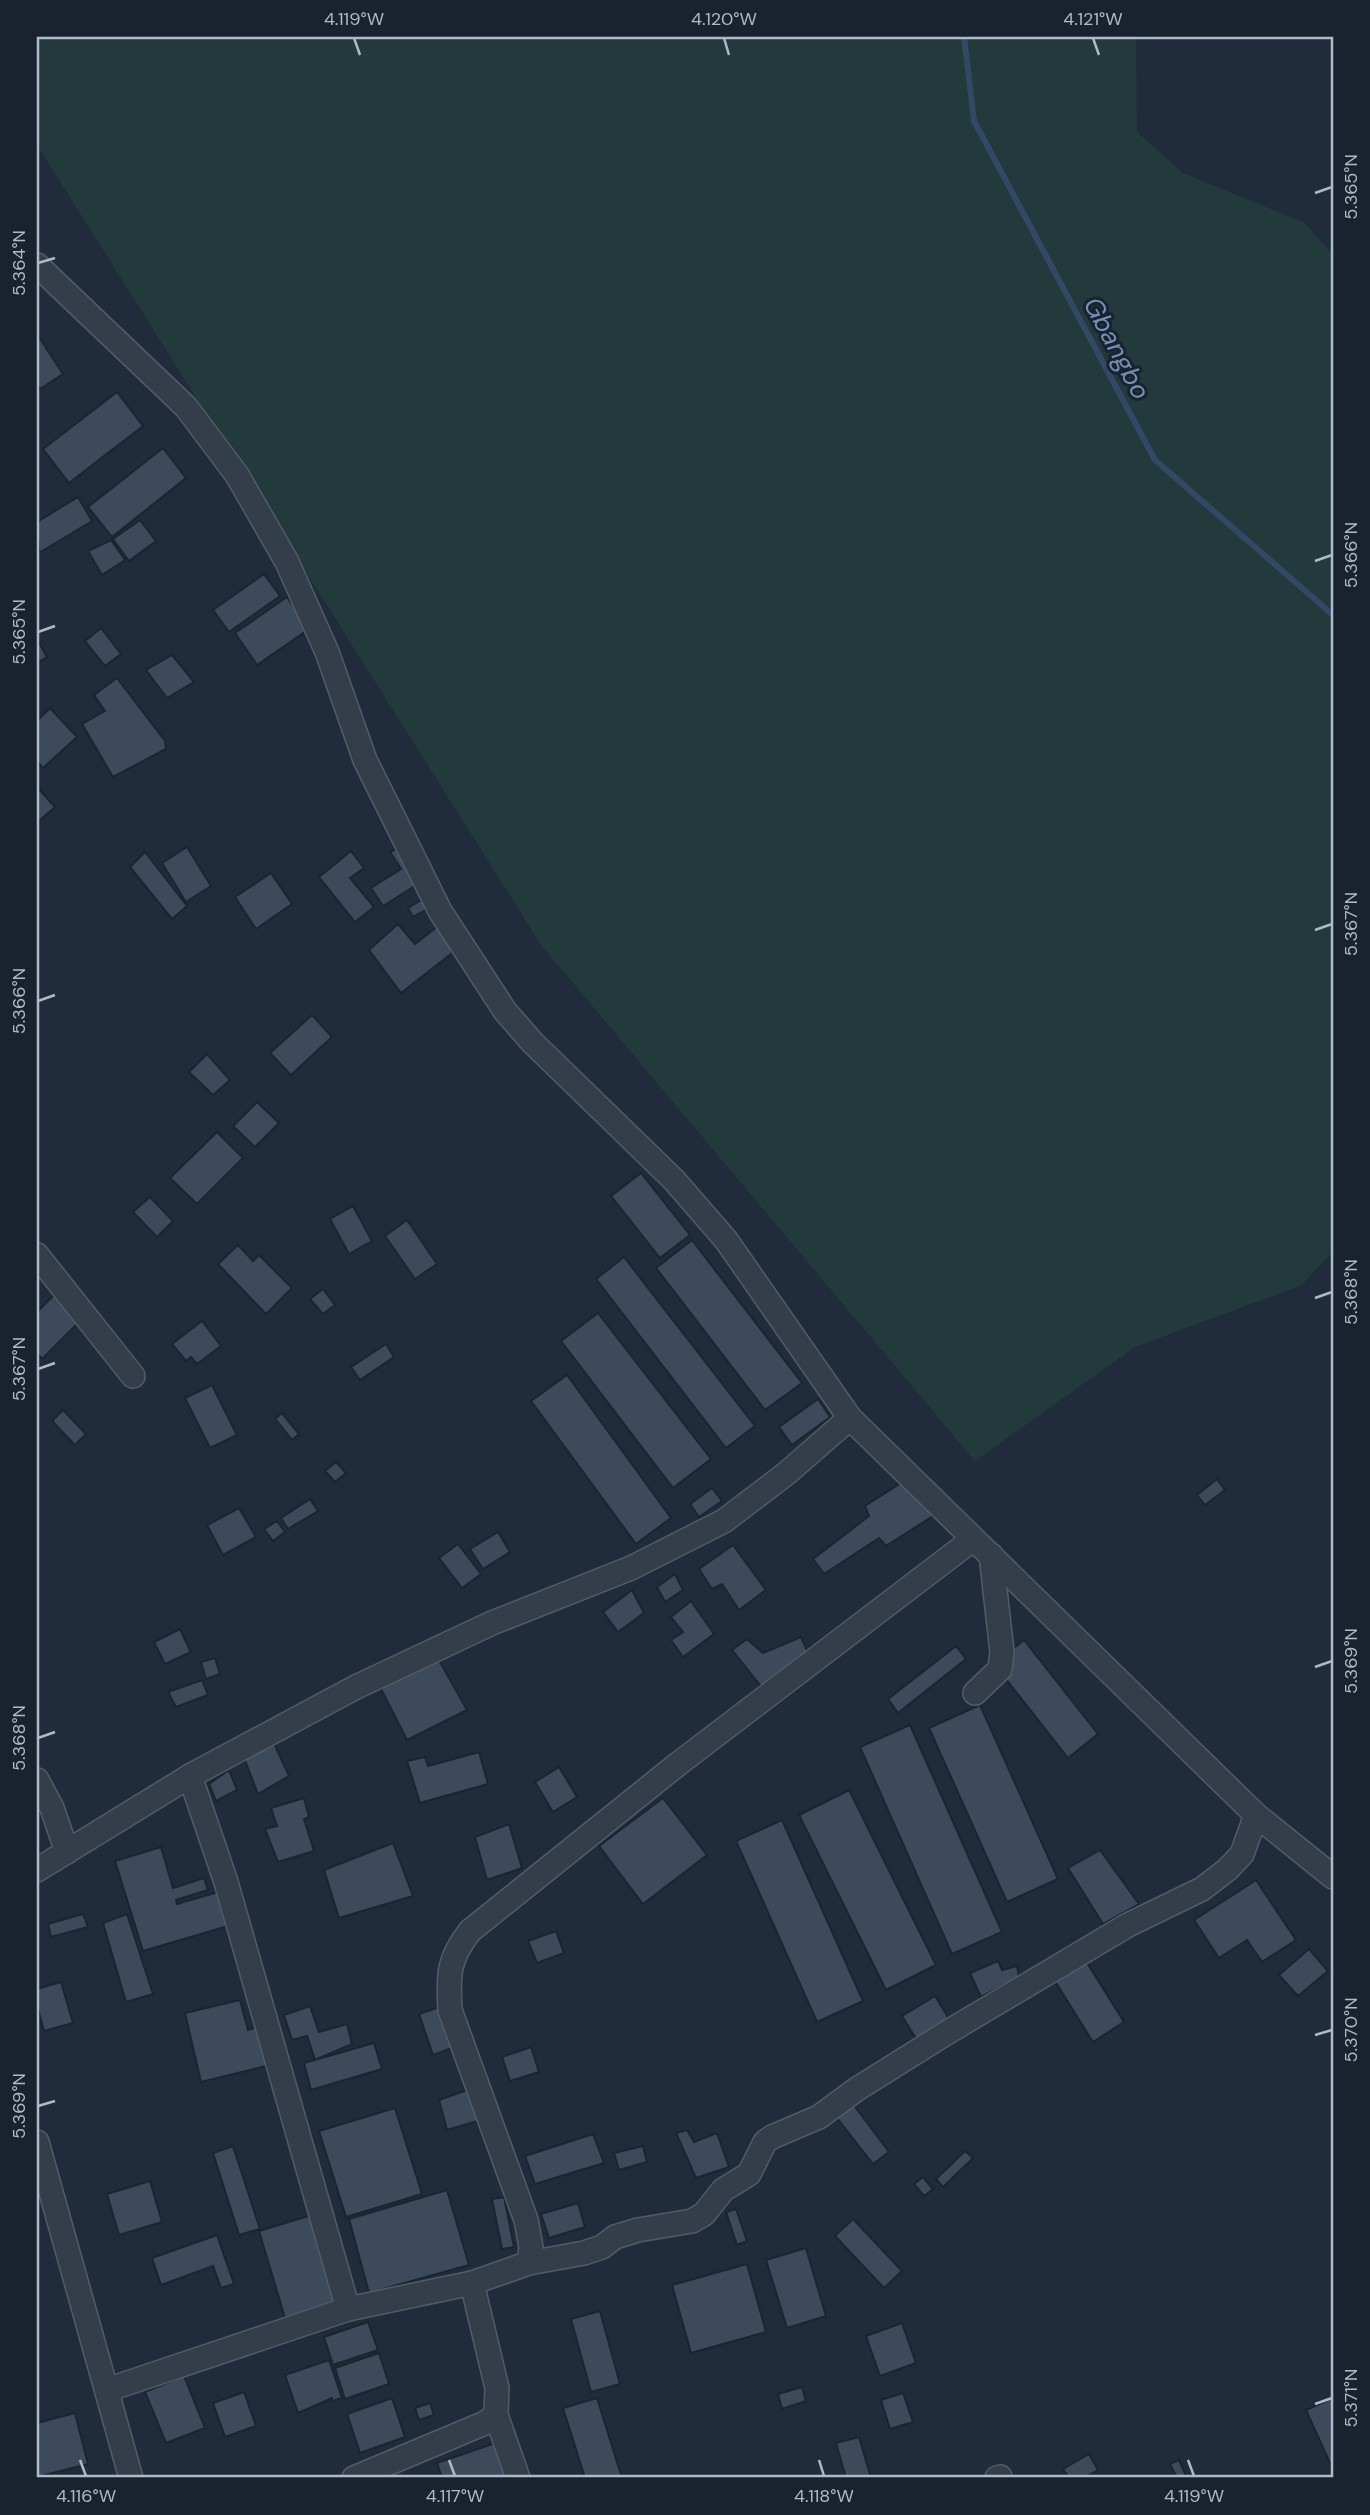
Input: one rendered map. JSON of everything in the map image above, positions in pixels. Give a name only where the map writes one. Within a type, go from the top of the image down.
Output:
[{"type":"street","points":[[37,265],[186,407],[237,475],[297,584],[327,652],[365,760],[440,911],[505,1011],[532,1042],[674,1180],[726,1240],[850,1418],[1256,1815],[1333,1877]]},
{"type":"street","points":[[37,1255],[133,1376]]},
{"type":"street","points":[[37,1870],[190,1776],[369,1681],[492,1623],[631,1568],[724,1521],[787,1473],[850,1418]]},
{"type":"street","points":[[529,2263],[531,2247],[526,2220],[450,2010],[449,1978],[454,1951],[470,1931],[652,1785],[972,1540]]},
{"type":"street","points":[[975,1693],[1000,1669],[1002,1652],[991,1555]]},
{"type":"street","points":[[190,1776],[226,1882],[348,2309]]},
{"type":"street","points":[[37,1780],[52,1808],[67,1852]]},
{"type":"street","points":[[107,2390],[348,2309],[472,2283],[529,2263],[584,2253],[602,2247],[615,2237],[692,2221],[704,2214],[723,2190],[749,2174],[765,2142],[772,2137],[819,2118],[857,2089],[948,2032],[1128,1925],[1202,1889],[1242,1854],[1256,1815]]},
{"type":"street","points":[[37,2142],[131,2478]]},
{"type":"street","points":[[472,2283],[497,2388],[496,2415],[518,2478]]},
{"type":"street","points":[[354,2478],[485,2423],[496,2415]]},
{"type":"green space","points":[[37,37],[1136,37],[1137,132],[1183,173],[1305,223],[1333,255],[1333,1251],[1302,1285],[1135,1347],[975,1461],[541,945],[37,145]]},
{"type":"building","points":[[37,334],[63,374],[40,389],[37,383]]},
{"type":"building","points":[[117,392],[143,426],[69,483],[43,449]]},
{"type":"building","points":[[163,448],[186,478],[112,537],[88,507]]},
{"type":"building","points":[[78,497],[92,521],[39,553],[37,522]]},
{"type":"building","points":[[140,520],[156,541],[129,561],[113,539]]},
{"type":"building","points":[[111,540],[125,560],[102,575],[88,551]]},
{"type":"building","points":[[264,574],[280,596],[229,632],[213,610]]},
{"type":"building","points":[[287,597],[309,629],[257,665],[235,633]]},
{"type":"building","points":[[101,628],[121,654],[105,666],[85,641]]},
{"type":"building","points":[[37,639],[47,657],[37,663]]},
{"type":"building","points":[[172,655],[194,682],[167,698],[146,670]]},
{"type":"building","points":[[117,678],[165,741],[166,749],[113,777],[82,724],[105,711],[94,695]]},
{"type":"building","points":[[50,708],[77,737],[43,768],[37,761],[37,721]]},
{"type":"building","points":[[37,787],[55,807],[37,823]]},
{"type":"building","points":[[401,846],[421,882],[383,906],[371,888],[401,869],[390,852]]},
{"type":"building","points":[[187,847],[211,886],[186,902],[162,863]]},
{"type":"building","points":[[351,851],[364,868],[350,878],[374,907],[355,922],[319,877]]},
{"type":"building","points":[[145,852],[187,906],[172,919],[130,867]]},
{"type":"building","points":[[271,873],[292,904],[256,929],[235,897]]},
{"type":"building","points":[[426,897],[432,907],[413,917],[408,908]]},
{"type":"building","points":[[398,924],[415,944],[438,926],[456,950],[401,993],[369,950]]},
{"type":"building","points":[[312,1015],[332,1037],[291,1075],[270,1053]]},
{"type":"building","points":[[207,1054],[230,1080],[213,1095],[189,1072]]},
{"type":"building","points":[[257,1102],[279,1123],[255,1147],[233,1126]]},
{"type":"building","points":[[217,1132],[243,1158],[197,1204],[170,1178]]},
{"type":"building","points":[[641,1173],[690,1235],[660,1258],[611,1196]]},
{"type":"building","points":[[150,1197],[173,1221],[157,1237],[133,1212]]},
{"type":"building","points":[[353,1206],[372,1241],[349,1254],[330,1219]]},
{"type":"building","points":[[407,1220],[437,1264],[415,1279],[385,1236]]},
{"type":"building","points":[[692,1240],[802,1383],[765,1410],[656,1268]]},
{"type":"building","points":[[238,1245],[253,1261],[259,1255],[292,1288],[266,1314],[218,1264]]},
{"type":"building","points":[[624,1257],[755,1426],[726,1448],[596,1279]]},
{"type":"building","points":[[323,1289],[335,1305],[323,1314],[310,1299]]},
{"type":"building","points":[[57,1292],[83,1318],[42,1359],[37,1353],[37,1312]]},
{"type":"building","points":[[598,1313],[711,1459],[673,1488],[561,1341]]},
{"type":"building","points":[[202,1321],[221,1346],[197,1364],[191,1357],[186,1361],[172,1344]]},
{"type":"building","points":[[386,1344],[394,1357],[360,1380],[351,1367]]},
{"type":"building","points":[[567,1375],[671,1518],[636,1544],[531,1401]]},
{"type":"building","points":[[212,1385],[237,1435],[210,1448],[185,1398]]},
{"type":"building","points":[[818,1399],[830,1417],[792,1445],[779,1427]]},
{"type":"building","points":[[63,1410],[86,1434],[75,1445],[52,1421]]},
{"type":"building","points":[[282,1413],[299,1434],[292,1440],[275,1419]]},
{"type":"building","points":[[336,1462],[346,1473],[335,1482],[325,1471]]},
{"type":"building","points":[[1217,1479],[1225,1490],[1205,1505],[1197,1495]]},
{"type":"building","points":[[904,1481],[933,1516],[886,1546],[879,1538],[824,1574],[813,1559],[869,1516],[865,1506]]},
{"type":"building","points":[[712,1488],[722,1501],[699,1517],[690,1504]]},
{"type":"building","points":[[310,1499],[318,1511],[288,1529],[281,1518]]},
{"type":"building","points":[[239,1508],[256,1537],[223,1555],[207,1525]]},
{"type":"building","points":[[277,1521],[285,1532],[273,1541],[264,1529]]},
{"type":"building","points":[[498,1532],[510,1552],[483,1569],[470,1549]]},
{"type":"building","points":[[458,1544],[481,1574],[462,1588],[439,1558]]},
{"type":"building","points":[[733,1545],[766,1590],[739,1610],[722,1584],[712,1589],[699,1569]]},
{"type":"building","points":[[675,1574],[683,1590],[665,1602],[657,1587]]},
{"type":"building","points":[[632,1590],[644,1613],[618,1632],[603,1612]]},
{"type":"building","points":[[691,1601],[714,1634],[683,1657],[671,1640],[683,1632],[671,1617]]},
{"type":"building","points":[[180,1629],[191,1652],[165,1664],[154,1642]]},
{"type":"building","points":[[801,1637],[810,1657],[764,1690],[732,1650],[747,1639],[763,1653]]},
{"type":"building","points":[[1024,1640],[1098,1734],[1068,1758],[994,1664]]},
{"type":"building","points":[[956,1646],[966,1659],[898,1713],[888,1699]]},
{"type":"building","points":[[435,1653],[467,1710],[407,1740],[379,1685]]},
{"type":"building","points":[[215,1658],[220,1674],[206,1679],[201,1662]]},
{"type":"building","points":[[202,1680],[208,1695],[176,1707],[168,1692]]},
{"type":"building","points":[[980,1705],[1058,1879],[1007,1902],[929,1728]]},
{"type":"building","points":[[910,1725],[1002,1932],[952,1954],[860,1747]]},
{"type":"building","points":[[273,1741],[289,1776],[258,1794],[244,1758]]},
{"type":"building","points":[[479,1752],[488,1784],[420,1803],[407,1761],[425,1757],[428,1766]]},
{"type":"building","points":[[559,1767],[577,1797],[553,1812],[535,1782]]},
{"type":"building","points":[[229,1770],[237,1790],[216,1801],[209,1784]]},
{"type":"building","points":[[849,1790],[936,1965],[886,1990],[799,1815]]},
{"type":"building","points":[[304,1798],[309,1817],[304,1819],[314,1851],[278,1862],[265,1829],[277,1826],[271,1808]]},
{"type":"building","points":[[663,1798],[707,1855],[643,1904],[599,1846]]},
{"type":"building","points":[[782,1820],[863,2001],[817,2022],[736,1841]]},
{"type":"building","points":[[509,1824],[522,1868],[487,1880],[475,1837]]},
{"type":"building","points":[[393,1843],[413,1896],[339,1918],[324,1870]]},
{"type":"building","points":[[161,1847],[173,1888],[204,1878],[208,1890],[176,1900],[177,1904],[218,1892],[228,1926],[143,1951],[115,1861]]},
{"type":"building","points":[[1100,1850],[1139,1904],[1103,1924],[1068,1868]]},
{"type":"building","points":[[1256,1880],[1296,1940],[1262,1962],[1247,1940],[1219,1958],[1194,1920]]},
{"type":"building","points":[[83,1914],[88,1927],[51,1937],[48,1924]]},
{"type":"building","points":[[127,1914],[153,1994],[126,2002],[103,1923]]},
{"type":"building","points":[[556,1931],[564,1953],[537,1963],[528,1941]]},
{"type":"building","points":[[1309,1949],[1328,1971],[1298,1996],[1279,1975]]},
{"type":"building","points":[[1084,1958],[1124,2022],[1093,2042],[1053,1978]]},
{"type":"building","points":[[998,1961],[1002,1970],[1017,1966],[1019,1977],[981,1997],[970,1973]]},
{"type":"building","points":[[61,1982],[73,2023],[44,2031],[37,2005],[37,1989]]},
{"type":"building","points":[[935,1996],[951,2022],[918,2042],[902,2016]]},
{"type":"building","points":[[240,2000],[248,2030],[261,2026],[270,2065],[201,2082],[185,2013]]},
{"type":"building","points":[[310,2006],[319,2032],[347,2024],[352,2044],[315,2060],[307,2036],[292,2040],[284,2015]]},
{"type":"building","points":[[442,2006],[455,2047],[433,2055],[419,2014]]},
{"type":"building","points":[[374,2043],[382,2069],[311,2090],[304,2063]]},
{"type":"building","points":[[531,2047],[539,2072],[510,2081],[502,2057]]},
{"type":"building","points":[[470,2089],[481,2120],[447,2130],[439,2100]]},
{"type":"building","points":[[850,2100],[889,2152],[873,2164],[833,2113]]},
{"type":"building","points":[[395,2108],[422,2194],[346,2217],[319,2131]]},
{"type":"building","points":[[687,2130],[694,2142],[717,2133],[729,2167],[696,2178],[676,2133]]},
{"type":"building","points":[[593,2134],[604,2163],[535,2184],[525,2156]]},
{"type":"building","points":[[233,2146],[260,2229],[239,2235],[213,2153]]},
{"type":"building","points":[[643,2146],[647,2162],[619,2170],[614,2153]]},
{"type":"building","points":[[965,2151],[973,2158],[943,2187],[936,2179]]},
{"type":"building","points":[[923,2177],[933,2189],[924,2196],[914,2184]]},
{"type":"building","points":[[150,2181],[162,2222],[119,2235],[107,2194]]},
{"type":"building","points":[[447,2190],[469,2265],[369,2293],[349,2219]]},
{"type":"building","points":[[504,2197],[514,2247],[502,2249],[492,2199]]},
{"type":"building","points":[[578,2203],[585,2227],[549,2238],[541,2214]]},
{"type":"building","points":[[736,2209],[747,2241],[737,2245],[726,2212]]},
{"type":"building","points":[[315,2214],[341,2301],[285,2318],[259,2231]]},
{"type":"building","points":[[853,2219],[902,2271],[884,2288],[835,2236]]},
{"type":"building","points":[[217,2235],[234,2284],[221,2288],[213,2266],[161,2285],[152,2258]]},
{"type":"building","points":[[806,2248],[826,2316],[787,2328],[766,2260]]},
{"type":"building","points":[[747,2264],[766,2332],[691,2353],[672,2285]]},
{"type":"building","points":[[600,2311],[620,2384],[591,2392],[571,2319]]},
{"type":"building","points":[[368,2322],[378,2350],[333,2365],[324,2337]]},
{"type":"building","points":[[902,2323],[916,2363],[880,2376],[866,2336]]},
{"type":"building","points":[[379,2353],[389,2384],[345,2399],[335,2368]]},
{"type":"building","points":[[329,2360],[342,2398],[332,2401],[332,2398],[298,2413],[285,2375]]},
{"type":"building","points":[[184,2376],[205,2428],[166,2443],[145,2392]]},
{"type":"building","points":[[802,2387],[806,2401],[782,2409],[778,2394]]},
{"type":"building","points":[[244,2392],[256,2426],[225,2437],[213,2403]]},
{"type":"building","points":[[903,2393],[913,2422],[890,2429],[881,2400]]},
{"type":"building","points":[[392,2398],[405,2437],[360,2453],[347,2414]]},
{"type":"building","points":[[597,2398],[622,2478],[585,2478],[563,2408]]},
{"type":"building","points":[[1333,2398],[1333,2470],[1306,2410]]},
{"type":"building","points":[[430,2403],[434,2415],[419,2420],[415,2408]]},
{"type":"building","points":[[75,2413],[88,2464],[37,2477],[37,2423]]},
{"type":"building","points":[[859,2437],[871,2478],[846,2478],[836,2443]]},
{"type":"building","points":[[504,2440],[510,2478],[442,2478],[437,2463]]},
{"type":"building","points":[[1089,2454],[1098,2470],[1084,2478],[1069,2478],[1063,2469]]},
{"type":"building","points":[[1179,2460],[1187,2478],[1177,2478],[1170,2464]]},
{"type":"waterway","name":"Gbangbo","points":[[964,37],[974,121],[1155,460],[1333,615]]}]
